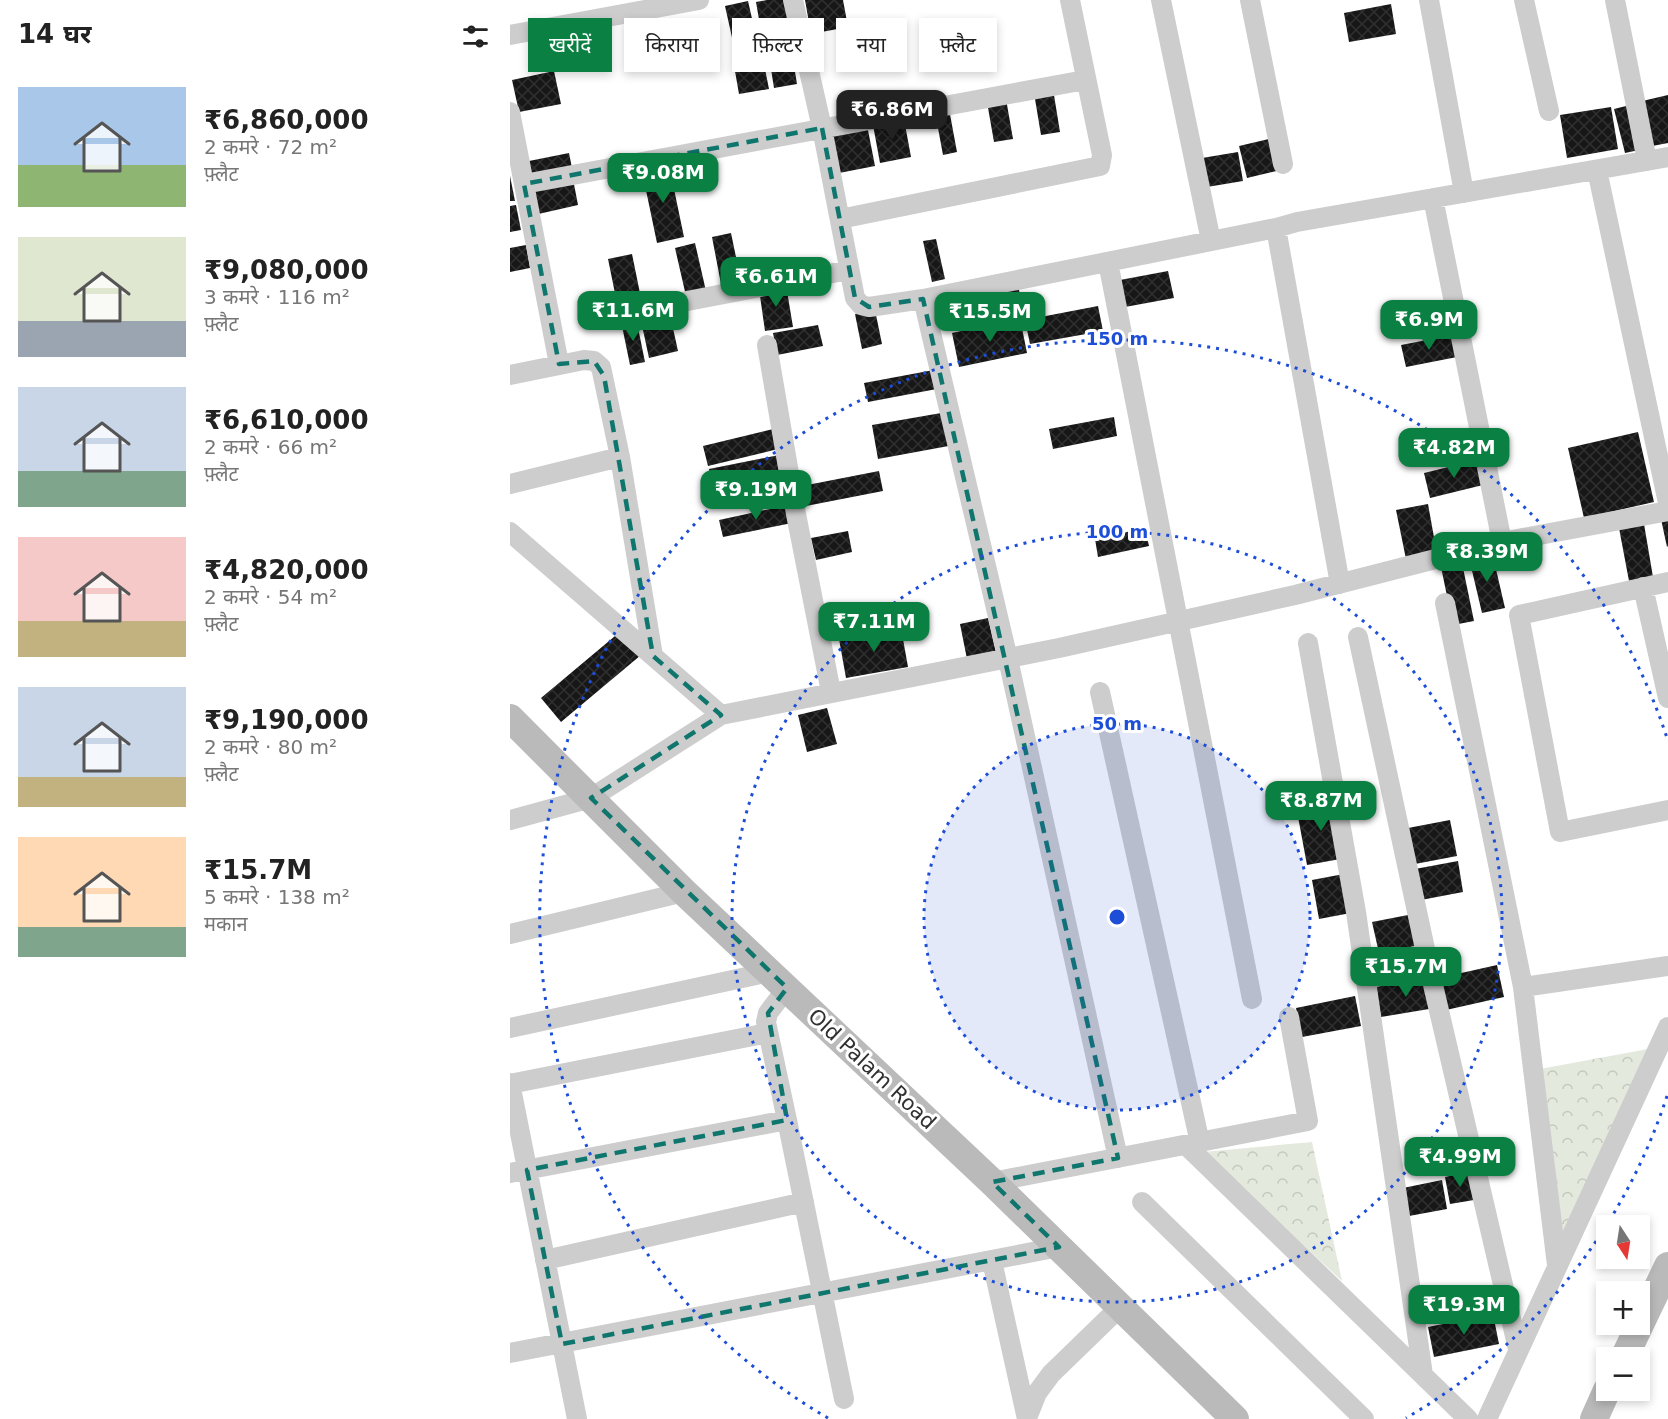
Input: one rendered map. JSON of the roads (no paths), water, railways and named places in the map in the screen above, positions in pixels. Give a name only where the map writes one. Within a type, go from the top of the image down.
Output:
[{"type":"street","points":[[510,35],[598,9],[699,0]]},
{"type":"street","points":[[793,0],[822,128],[855,298],[861,305],[877,307],[923,299],[1297,222],[1668,158]]},
{"type":"street","points":[[840,219],[1100,166],[1102,155],[1070,0]]},
{"type":"street","points":[[1161,0],[1211,241]]},
{"type":"street","points":[[1250,0],[1283,164]]},
{"type":"street","points":[[1429,0],[1464,193]]},
{"type":"street","points":[[1524,0],[1549,111]]},
{"type":"street","points":[[1615,0],[1647,161]]},
{"type":"street","points":[[524,184],[1085,80]]},
{"type":"street","points":[[510,112],[559,364]]},
{"type":"street","points":[[1597,170],[1668,503]]},
{"type":"street","points":[[1432,198],[1502,542]]},
{"type":"street","points":[[1276,228],[1340,584]]},
{"type":"street","points":[[1108,262],[1252,999]]},
{"type":"street","points":[[609,316],[849,270]]},
{"type":"street","points":[[923,299],[1008,659],[1118,1158]]},
{"type":"street","points":[[766,345],[831,692]]},
{"type":"street","points":[[510,375],[584,360],[594,361],[601,367],[620,457],[652,656]]},
{"type":"street","points":[[510,484],[620,457]]},
{"type":"street","points":[[510,820],[591,798],[721,715],[1008,659],[1340,584],[1502,542],[1668,510]]},
{"type":"street","points":[[510,532],[721,715]]},
{"type":"street","points":[[1668,582],[1519,615],[1560,832],[1668,810]]},
{"type":"street","points":[[1643,587],[1668,698]]},
{"type":"street","points":[[1445,603],[1523,987],[1557,1265]]},
{"type":"street","points":[[1358,637],[1430,972],[1518,1350]]},
{"type":"street","points":[[1308,643],[1356,912],[1423,1375]]},
{"type":"street","points":[[1100,692],[1194,1144],[1468,1419]]},
{"type":"street","name":"Old Palam Road","points":[[510,718],[684,892],[992,1182],[1235,1419]]},
{"type":"street","points":[[510,934],[684,892]]},
{"type":"street","points":[[1523,987],[1668,966]]},
{"type":"street","points":[[510,1028],[778,980],[766,1022],[824,1293],[844,1400]]},
{"type":"street","points":[[992,1182],[1308,1122],[1289,1017]]},
{"type":"street","points":[[1487,1419],[1668,1027]]},
{"type":"street","points":[[577,1419],[545,1260],[519,1172],[510,1084],[768,1033]]},
{"type":"street","points":[[519,1172],[787,1120]]},
{"type":"street","points":[[545,1260],[804,1202]]},
{"type":"street","points":[[1142,1202],[1364,1419]]},
{"type":"street","points":[[510,1353],[1059,1247]]},
{"type":"street","points":[[992,1261],[1027,1418]]},
{"type":"street","points":[[1628,1347],[1668,1266]]},
{"type":"street","points":[[1027,1418],[1037,1393],[1052,1374],[1120,1307]]},
{"type":"street","points":[[1594,1419],[1602,1401]]}]
